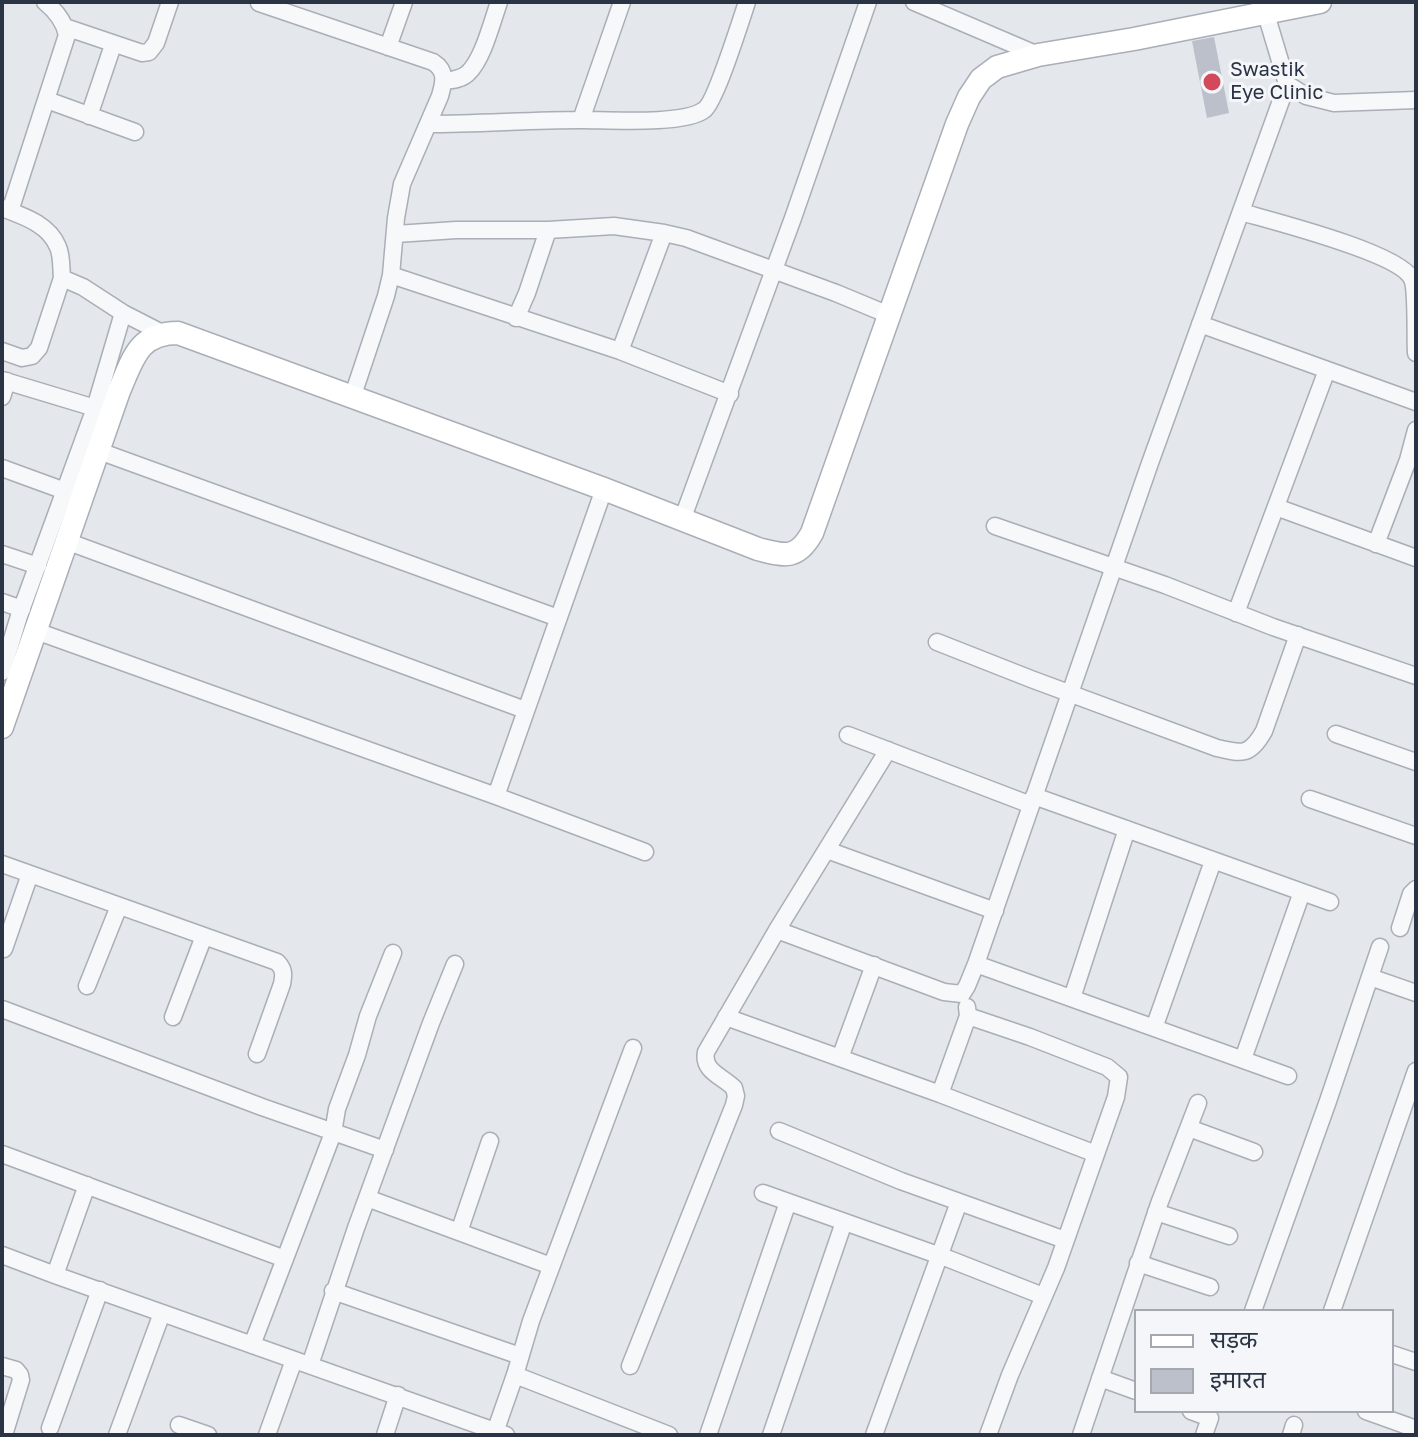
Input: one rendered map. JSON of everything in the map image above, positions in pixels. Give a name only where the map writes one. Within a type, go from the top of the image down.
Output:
[{"type":"street","points":[[65,27],[113,45],[149,52],[156,43],[170,2]]},
{"type":"street","points":[[388,47],[404,2]]},
{"type":"street","points":[[445,81],[466,75],[475,64],[499,2]]},
{"type":"street","points":[[581,120],[622,2]]},
{"type":"street","points":[[428,124],[659,120],[695,115],[706,110],[716,93],[747,2]]},
{"type":"street","points":[[682,520],[730,394],[868,2]]},
{"type":"street","points":[[914,2],[1038,55]]},
{"type":"street","points":[[2,727],[119,391],[134,357],[149,338],[162,333],[193,337],[758,549],[780,555],[796,553],[805,546],[812,533],[957,124],[981,79],[997,67],[1038,55],[1134,39],[1263,8],[1320,2]]},
{"type":"street","points":[[259,3],[303,9],[438,66],[445,81],[402,184],[391,275],[353,395]]},
{"type":"street","points":[[2,351],[22,358],[32,356],[39,348],[62,278],[59,249],[51,233],[6,210],[47,100],[67,35],[54,5]]},
{"type":"street","points":[[962,994],[995,911],[1287,84],[1263,8]]},
{"type":"street","points":[[89,116],[113,45]]},
{"type":"street","points":[[1287,84],[1306,96],[1334,103],[1416,100]]},
{"type":"street","points":[[47,100],[135,132]]},
{"type":"street","points":[[1241,212],[1348,245],[1402,267],[1413,279],[1416,353]]},
{"type":"street","points":[[396,234],[614,226],[664,233],[686,238],[889,315]]},
{"type":"street","points":[[516,318],[548,230]]},
{"type":"street","points":[[620,351],[664,233]]},
{"type":"street","points":[[391,275],[620,351],[730,394]]},
{"type":"street","points":[[62,278],[162,333]]},
{"type":"street","points":[[2,672],[95,408],[123,313]]},
{"type":"street","points":[[1200,324],[1416,402]]},
{"type":"street","points":[[1236,613],[1327,370]]},
{"type":"street","points":[[4,386],[95,408]]},
{"type":"street","points":[[1376,544],[1416,430]]},
{"type":"street","points":[[99,451],[558,618]]},
{"type":"street","points":[[2,468],[65,491]]},
{"type":"street","points":[[496,796],[604,489]]},
{"type":"street","points":[[1276,507],[1416,558]]},
{"type":"street","points":[[995,526],[1416,676]]},
{"type":"street","points":[[66,541],[525,710]]},
{"type":"street","points":[[2,554],[38,566]]},
{"type":"street","points":[[2,602],[22,609]]},
{"type":"street","points":[[36,631],[645,852]]},
{"type":"street","points":[[937,642],[1217,748],[1238,753],[1258,742],[1264,731],[1298,635]]},
{"type":"street","points":[[1336,734],[1416,762]]},
{"type":"street","points":[[848,735],[1033,800],[1127,829],[1330,902]]},
{"type":"street","points":[[630,1366],[734,1105],[734,1088],[708,1069],[704,1061],[706,1052],[888,750]]},
{"type":"street","points":[[1310,799],[1416,836]]},
{"type":"street","points":[[1072,998],[1127,829]]},
{"type":"street","points":[[827,850],[995,911]]},
{"type":"street","points":[[1154,1028],[1213,861]]},
{"type":"street","points":[[2,864],[277,962],[284,974],[282,984],[257,1054]]},
{"type":"street","points":[[4,949],[30,874]]},
{"type":"street","points":[[1400,928],[1411,894],[1416,889]]},
{"type":"street","points":[[1243,1059],[1302,892]]},
{"type":"street","points":[[87,986],[119,906]]},
{"type":"street","points":[[777,930],[944,992],[962,994]]},
{"type":"street","points":[[173,1017],[204,936]]},
{"type":"street","points":[[1254,1309],[1380,947]]},
{"type":"street","points":[[252,1345],[333,1133],[337,1109],[368,1016],[393,953]]},
{"type":"street","points":[[267,1435],[333,1291],[455,964]]},
{"type":"street","points":[[976,964],[1288,1076]]},
{"type":"street","points":[[840,1058],[874,965]]},
{"type":"street","points":[[1370,977],[1416,993]]},
{"type":"street","points":[[940,1094],[968,1016],[962,994]]},
{"type":"street","points":[[2,1009],[385,1150]]},
{"type":"street","points":[[968,1016],[1030,1037],[1114,1071],[1119,1077],[1119,1088],[1056,1268],[988,1435]]},
{"type":"street","points":[[726,1017],[1096,1154]]},
{"type":"street","points":[[2,1255],[398,1395],[499,1434],[520,1356],[551,1266],[633,1048]]},
{"type":"street","points":[[1333,1309],[1416,1071]]},
{"type":"street","points":[[1081,1435],[1138,1263],[1198,1103]]},
{"type":"street","points":[[1189,1128],[1254,1152]]},
{"type":"street","points":[[779,1131],[901,1181],[1065,1240]]},
{"type":"street","points":[[459,1232],[490,1141]]},
{"type":"street","points":[[2,1154],[285,1259]]},
{"type":"street","points":[[55,1275],[87,1185]]},
{"type":"street","points":[[763,1193],[940,1255],[1043,1296]]},
{"type":"street","points":[[367,1198],[551,1266]]},
{"type":"street","points":[[708,1435],[788,1202]]},
{"type":"street","points":[[874,1435],[959,1202]]},
{"type":"street","points":[[1156,1212],[1229,1236]]},
{"type":"street","points":[[771,1435],[844,1222]]},
{"type":"street","points":[[1138,1263],[1210,1287]]},
{"type":"street","points":[[50,1428],[100,1290]]},
{"type":"street","points":[[333,1291],[520,1356]]},
{"type":"street","points":[[117,1435],[162,1313]]},
{"type":"street","points":[[1394,1355],[1416,1362]]},
{"type":"street","points":[[2,1366],[16,1370],[21,1380],[4,1435]]},
{"type":"street","points":[[515,1375],[669,1435]]},
{"type":"street","points":[[1100,1378],[1134,1390]]},
{"type":"street","points":[[385,1435],[398,1395]]},
{"type":"street","points":[[1196,1413],[1210,1418],[1204,1435]]},
{"type":"street","points":[[1372,1413],[1416,1429]]},
{"type":"street","points":[[179,1425],[208,1435]]},
{"type":"building","points":[[1214,37],[1229,113],[1207,118],[1192,41]]},
{"type":"place","name":"Swastik Eye Clinic","points":[[1212,82]]}]
